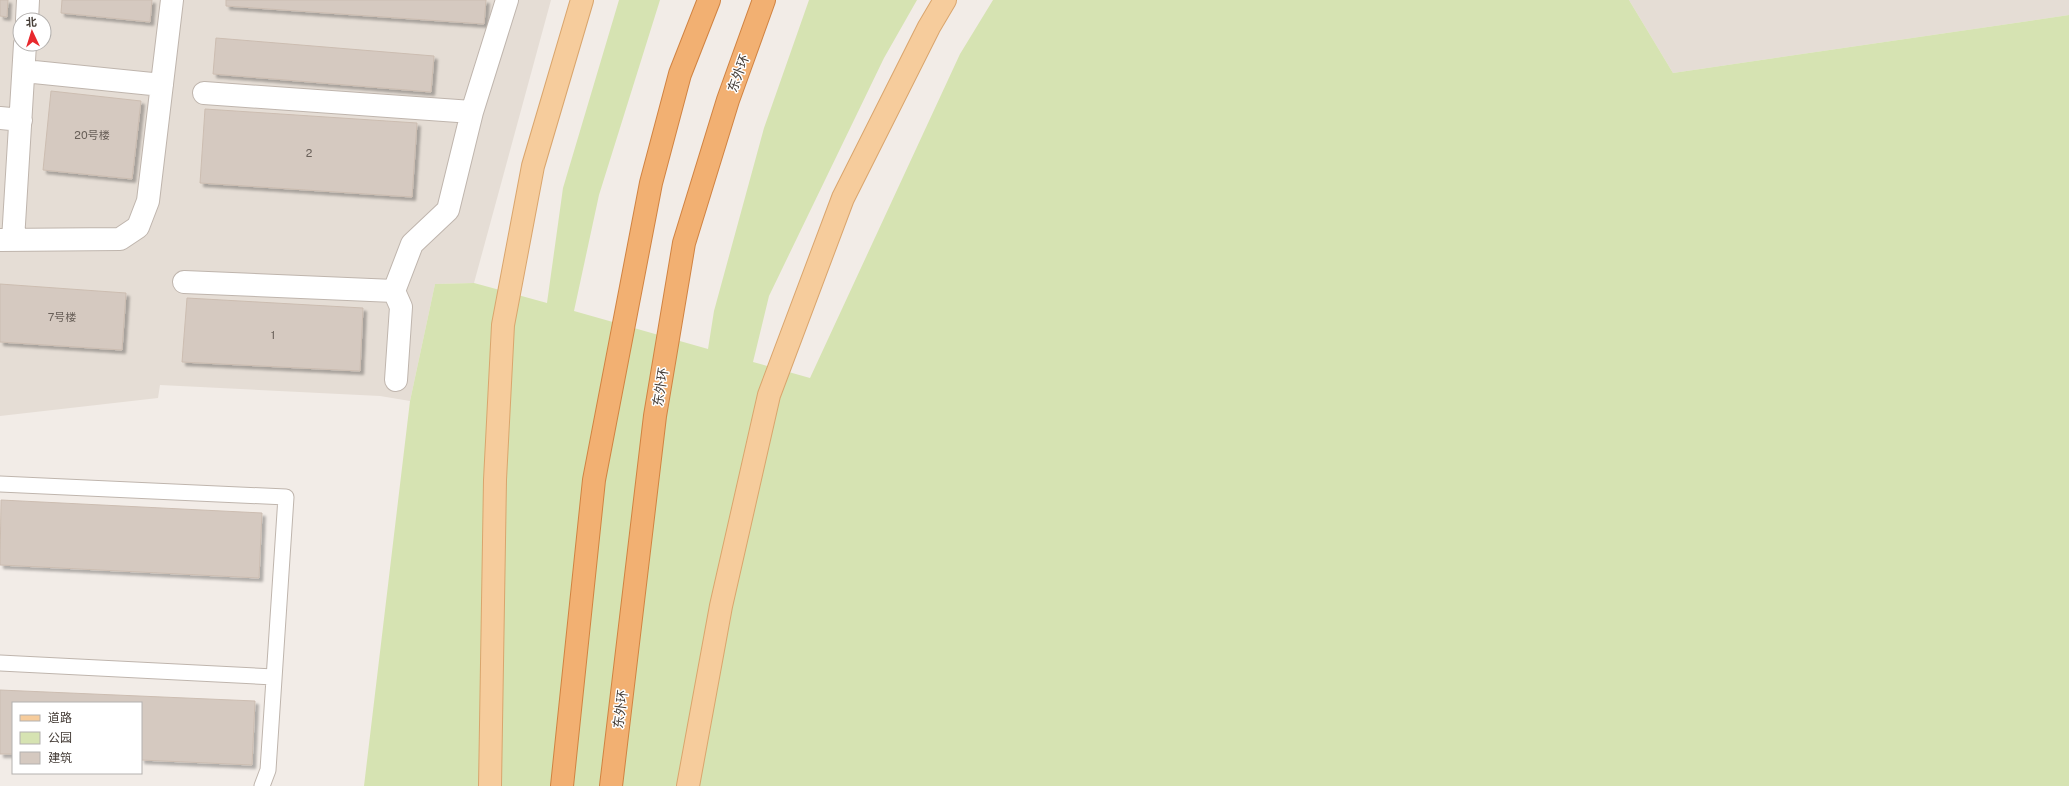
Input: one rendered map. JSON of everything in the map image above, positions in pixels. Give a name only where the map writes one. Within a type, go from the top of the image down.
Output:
[{"type":"highway","points":[[562,786],[594,480],[651,183],[680,74],[710,0]]},
{"type":"highway","name":"东外环","points":[[611,786],[655,416],[684,243],[728,100],[764,0]]},
{"type":"main road","points":[[490,786],[495,480],[503,325],[533,166],[582,0]]},
{"type":"main road","points":[[688,786],[721,606],[769,395],[843,198],[929,27],[945,0]]},
{"type":"street","points":[[27,12],[28,0]]},
{"type":"street","points":[[25,52],[24,71],[10,119],[7,240],[120,240],[138,228],[148,201],[172,0]]},
{"type":"street","points":[[396,380],[400,306],[394,291],[412,244],[448,210],[472,112],[507,0]]},
{"type":"street","points":[[24,71],[162,85]]},
{"type":"street","points":[[204,93],[472,112]]},
{"type":"street","points":[[184,282],[394,291]]},
{"type":"lane","points":[[0,484],[286,497],[268,770],[262,786]]},
{"type":"lane","points":[[0,663],[274,677]]},
{"type":"shaded area","points":[[0,0],[551,0],[474,283],[435,284],[410,401],[380,396],[160,385],[158,398],[0,416]]},
{"type":"shaded area","points":[[1629,0],[2069,0],[2069,15],[1673,73]]},
{"type":"green space","points":[[619,0],[660,0],[599,195],[574,311],[708,349],[714,311],[764,128],[809,0],[917,0],[884,58],[769,296],[753,362],[810,378],[960,54],[993,0],[1629,0],[1673,73],[2069,15],[2069,786],[364,786],[410,401],[435,284],[474,283],[547,303],[563,188]]},
{"type":"building","points":[[0,0],[8,0],[7,17],[0,16]]},
{"type":"building","points":[[62,0],[152,0],[150,22],[61,13]]},
{"type":"building","points":[[226,0],[486,0],[484,24],[226,6]]},
{"type":"building","points":[[216,38],[434,56],[431,92],[213,74]]},
{"type":"building","points":[[51,91],[141,101],[132,179],[43,170]]},
{"type":"building","points":[[205,109],[417,123],[412,197],[200,183]]},
{"type":"building","points":[[0,284],[126,293],[122,350],[0,342]]},
{"type":"building","points":[[187,298],[363,308],[360,371],[182,362]]},
{"type":"building","points":[[1,500],[262,513],[259,578],[0,565]]},
{"type":"building","points":[[0,690],[255,701],[252,765],[142,760],[142,702],[12,702],[12,754],[0,754]]}]
